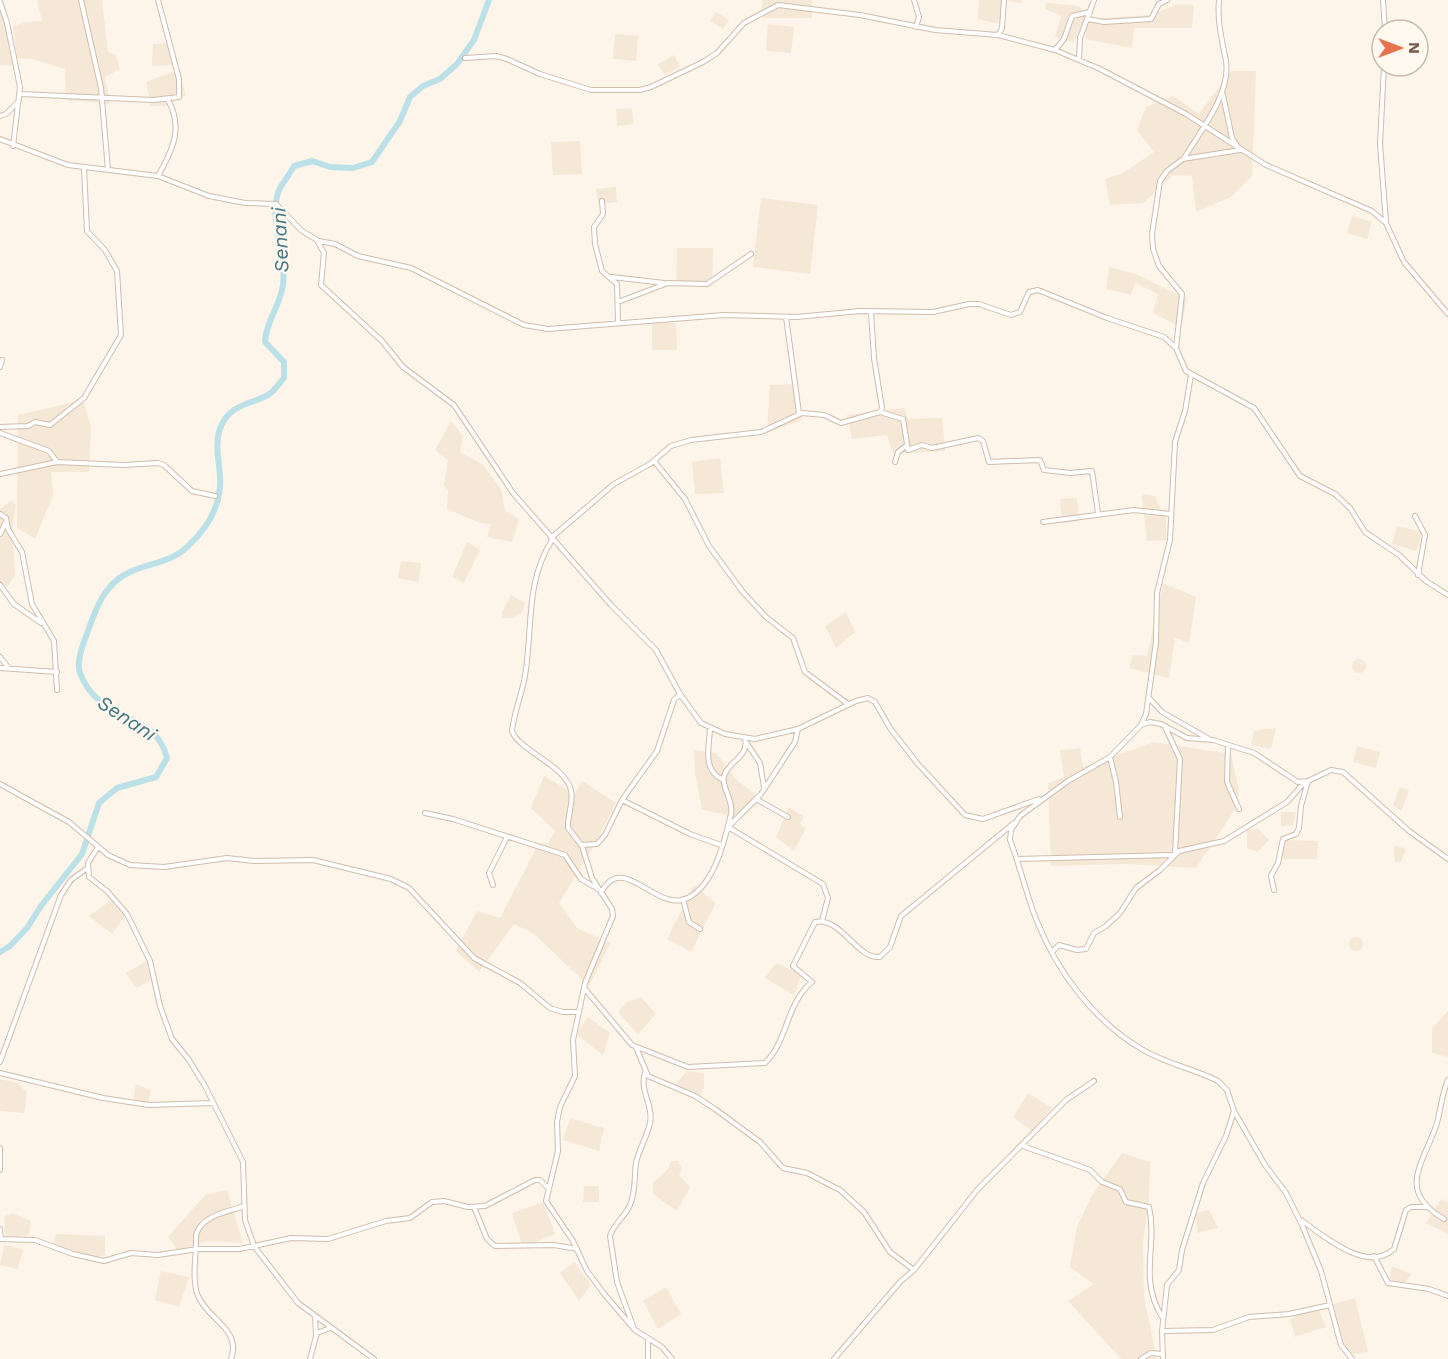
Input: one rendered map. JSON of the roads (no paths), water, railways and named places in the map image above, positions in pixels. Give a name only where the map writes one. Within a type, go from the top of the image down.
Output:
[{"type":"street","points":[[81,0],[102,98],[108,170]]},
{"type":"street","points":[[20,94],[168,100],[179,97],[181,92],[158,0]]},
{"type":"street","points":[[914,0],[919,17],[916,27]]},
{"type":"street","points":[[998,35],[1002,28],[1004,0]]},
{"type":"street","points":[[1079,60],[1080,38],[1094,0]]},
{"type":"street","points":[[1088,19],[1104,22],[1150,19],[1159,4],[1167,0]]},
{"type":"street","points":[[1383,0],[1384,18]]},
{"type":"street","points":[[1218,1],[1220,34],[1226,63],[1223,94],[1232,138],[1241,150]]},
{"type":"street","points":[[0,2],[8,23],[20,94],[13,146]]},
{"type":"street","points":[[465,58],[496,56],[540,74],[591,90],[640,90],[704,63],[744,23],[773,6],[860,15],[916,27],[998,35],[1055,50],[1126,81],[1266,165],[1357,203],[1386,223]]},
{"type":"street","points":[[1055,50],[1064,39],[1072,16],[1090,12]]},
{"type":"street","points":[[1383,78],[1380,144],[1386,223],[1404,262],[1448,314]]},
{"type":"street","points":[[1176,348],[1182,294],[1155,259],[1152,234],[1160,181],[1167,171],[1183,159],[1223,94]]},
{"type":"street","points":[[0,116],[6,114],[19,100]]},
{"type":"street","points":[[158,176],[175,142],[175,124],[168,100]]},
{"type":"street","points":[[0,139],[13,146],[84,168],[158,176],[209,196],[245,203],[276,204],[302,231],[317,240],[334,244],[358,255],[395,263],[428,275],[524,325],[548,329],[574,329],[618,323],[724,315],[786,317],[871,312],[933,312],[979,304],[1011,315],[1017,314],[1029,292],[1038,290],[1107,318],[1164,336],[1176,348],[1182,365],[1191,375],[1208,381],[1254,408],[1300,476],[1335,494],[1350,508],[1365,532],[1399,555],[1418,575],[1448,595]]},
{"type":"street","points":[[1183,159],[1241,150]]},
{"type":"street","points":[[0,427],[28,426],[35,422],[50,425],[64,411],[84,398],[121,335],[117,271],[105,250],[87,231],[84,168]]},
{"type":"street","points":[[602,201],[603,214],[594,227],[595,244],[600,267],[617,284],[618,323]]},
{"type":"street","points":[[317,240],[324,254],[321,285],[382,341],[403,367],[454,405],[513,493],[611,605],[656,650],[680,694],[701,723],[710,729],[745,740],[767,738],[798,729],[862,699],[875,702],[916,763],[947,799],[972,819],[983,819],[1015,809],[1048,795]]},
{"type":"street","points":[[610,277],[668,283],[707,284],[751,254]]},
{"type":"street","points":[[618,302],[668,283]]},
{"type":"street","points":[[871,312],[874,358],[882,408],[880,412]]},
{"type":"street","points":[[786,317],[799,413]]},
{"type":"street","points":[[0,367],[2,360]]},
{"type":"street","points":[[1141,725],[1149,697],[1156,642],[1157,593],[1170,540],[1175,442],[1185,411],[1191,375]]},
{"type":"street","points":[[672,1359],[662,1347],[633,1329],[587,1271],[578,1250],[546,1203],[558,1151],[557,1122],[560,1107],[575,1076],[573,1040],[586,976],[613,916],[612,909],[600,891],[582,845],[567,825],[572,798],[570,786],[538,753],[518,740],[512,731],[525,675],[531,596],[538,566],[552,539],[614,484],[654,461],[662,452],[679,443],[761,432],[799,413],[824,415],[841,423],[880,412],[902,417],[908,450],[924,445],[931,448],[958,441],[982,439],[989,462],[1040,459],[1044,470],[1070,473],[1092,471],[1098,513]]},
{"type":"street","points":[[0,433],[49,451],[57,462]]},
{"type":"street","points":[[895,462],[898,452],[906,446]]},
{"type":"street","points":[[654,461],[685,499],[709,546],[742,591],[766,617],[793,638],[805,672],[849,705]]},
{"type":"street","points":[[0,474],[57,462],[162,464],[192,491],[215,496]]},
{"type":"street","points":[[1043,522],[1134,510],[1170,514]]},
{"type":"street","points":[[0,514],[22,552],[32,604],[54,641],[57,690]]},
{"type":"street","points":[[1415,516],[1425,535],[1418,575]]},
{"type":"street","points":[[0,534],[6,521]]},
{"type":"street","points":[[0,585],[14,604],[43,625]]},
{"type":"street","points":[[0,657],[8,668]]},
{"type":"street","points":[[0,668],[57,672]]},
{"type":"street","points":[[582,845],[597,844],[601,841],[622,800],[657,752],[674,700],[680,694]]},
{"type":"street","points":[[1149,697],[1162,712],[1209,740]]},
{"type":"street","points":[[585,988],[618,1030],[636,1046],[688,1067],[755,1065],[766,1062],[796,998],[812,982],[793,966],[815,922],[822,921],[840,930],[871,955],[880,957],[890,947],[901,916],[1048,795],[1110,757],[1141,725],[1149,722],[1187,738],[1228,745],[1263,758],[1293,780],[1307,782]]},
{"type":"street","points":[[1052,951],[1059,945],[1077,950],[1086,949],[1094,933],[1109,924],[1124,908],[1136,888],[1160,870],[1174,854],[1180,759],[1165,727]]},
{"type":"street","points":[[710,729],[709,764],[713,772],[723,780]]},
{"type":"street","points":[[728,827],[765,788],[795,742],[798,729]]},
{"type":"street","points":[[600,891],[610,881],[628,878],[656,896],[682,900],[705,881],[728,827],[733,807],[723,780],[724,774],[744,753],[745,740]]},
{"type":"street","points":[[745,740],[759,763],[765,788]]},
{"type":"street","points":[[1228,745],[1227,782],[1239,809]]},
{"type":"street","points":[[1110,757],[1116,782],[1120,817]]},
{"type":"street","points":[[1017,860],[1174,854],[1187,848],[1224,841],[1287,802],[1307,782],[1331,770],[1343,772],[1409,831],[1448,859]]},
{"type":"street","points":[[1274,890],[1272,874],[1278,863],[1283,839],[1296,834],[1299,829],[1301,806],[1307,782]]},
{"type":"street","points":[[0,784],[69,822],[98,847],[122,863],[145,867],[227,858],[313,860],[391,879],[409,888],[474,958],[520,983],[550,1008],[562,1012],[578,1012]]},
{"type":"street","points":[[756,799],[788,817]]},
{"type":"street","points":[[622,800],[680,829],[721,845]]},
{"type":"street","points":[[425,813],[453,819],[565,855],[581,879],[600,891]]},
{"type":"street","points":[[1015,822],[1010,836],[1036,920],[1052,951],[1083,999],[1105,1021],[1146,1052],[1218,1080],[1227,1090],[1234,1111],[1300,1220],[1321,1271],[1341,1345],[1352,1359]]},
{"type":"street","points":[[728,827],[823,884],[828,892],[828,898],[822,921]]},
{"type":"street","points":[[493,885],[489,878],[490,867],[507,837]]},
{"type":"street","points":[[0,1062],[38,964],[58,901],[71,880],[86,869],[98,847]]},
{"type":"street","points":[[86,869],[92,881],[107,891],[127,914],[150,961],[160,1006],[172,1039],[189,1060],[243,1162],[247,1230],[254,1246],[286,1291],[315,1316],[375,1359]]},
{"type":"street","points":[[682,900],[689,922],[700,929]]},
{"type":"street","points":[[633,1329],[617,1282],[609,1236],[612,1228],[627,1212],[633,1198],[637,1159],[650,1124],[651,1113],[644,1088],[645,1072],[636,1046]]},
{"type":"street","points":[[0,1072],[103,1098],[149,1105],[213,1103]]},
{"type":"street","points":[[645,1072],[715,1109],[760,1142],[783,1168],[820,1178],[840,1190],[864,1212],[890,1252],[914,1270]]},
{"type":"street","points":[[834,1359],[900,1282],[914,1270],[977,1190],[1066,1100],[1094,1080]]},
{"type":"street","points":[[1444,1219],[1427,1207],[1417,1190],[1417,1174],[1422,1154],[1436,1127],[1448,1080]]},
{"type":"street","points":[[1141,1359],[1151,1353],[1162,1356],[1167,1285],[1179,1270],[1203,1183],[1226,1136],[1234,1111]]},
{"type":"street","points":[[1023,1146],[1090,1170],[1102,1182],[1120,1189],[1126,1202],[1149,1207],[1150,1282],[1154,1299],[1163,1317]]},
{"type":"street","points":[[0,1148],[0,1167]]},
{"type":"street","points":[[0,1229],[1,1239],[35,1239],[96,1261],[114,1260],[131,1253],[168,1255],[198,1249],[240,1249],[291,1238],[328,1239],[386,1221],[404,1220],[432,1202],[473,1207],[494,1203],[535,1180],[540,1180],[548,1189]]},
{"type":"street","points":[[231,1359],[234,1345],[231,1335],[208,1310],[197,1293],[196,1235],[204,1222],[244,1206]]},
{"type":"street","points":[[473,1207],[487,1239],[495,1246],[554,1245],[578,1250]]},
{"type":"street","points":[[1300,1220],[1353,1253],[1374,1256],[1393,1250],[1408,1208],[1427,1207]]},
{"type":"street","points":[[1374,1256],[1388,1283],[1429,1289],[1448,1296]]},
{"type":"street","points":[[1162,1331],[1213,1330],[1249,1317],[1289,1314],[1330,1305]]},
{"type":"street","points":[[310,1359],[316,1336],[315,1316]]},
{"type":"street","points":[[316,1336],[321,1330],[331,1328]]},
{"type":"street","points":[[648,1340],[648,1359]]},
{"type":"waterway","name":"Senani","points":[[0,952],[10,946],[27,928],[41,906],[82,854],[99,803],[117,788],[156,777],[167,758],[161,742],[151,731],[100,701],[89,689],[80,673],[79,659],[97,608],[111,585],[134,570],[180,553],[207,524],[219,497],[220,476],[217,445],[221,426],[235,409],[270,394],[284,378],[284,362],[265,342],[283,285],[283,261],[276,224],[276,201],[279,190],[294,166],[312,161],[330,167],[353,168],[372,162],[400,121],[410,97],[423,86],[440,79],[457,64],[474,40],[489,0]]}]
